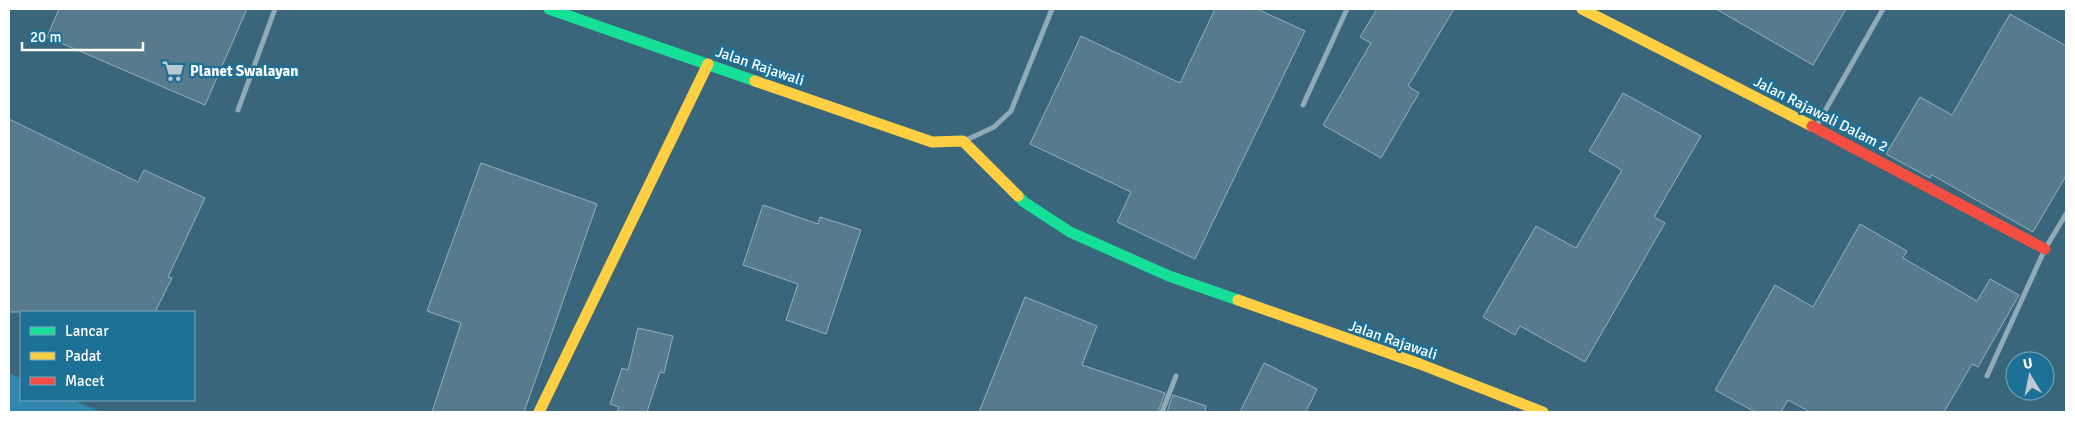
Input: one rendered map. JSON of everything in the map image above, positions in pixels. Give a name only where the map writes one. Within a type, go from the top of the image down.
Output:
[{"type":"street","points":[[238,110],[275,9]]},
{"type":"street","name":"Jalan Rajawali","points":[[549,9],[932,142],[963,141],[1024,202],[1070,232],[1169,276],[1232,300],[1420,364],[1543,412]]},
{"type":"street","points":[[963,141],[994,127],[1011,112],[1052,9]]},
{"type":"street","points":[[1303,105],[1347,9]]},
{"type":"street","name":"Jalan Rajawali Dalam 2","points":[[1582,9],[1815,127],[2045,249]]},
{"type":"street","points":[[1815,127],[1883,9]]},
{"type":"street","points":[[539,412],[708,64]]},
{"type":"street","points":[[1987,376],[2045,249],[2066,214]]},
{"type":"street","points":[[1162,412],[1176,376]]},
{"type":"shaded area","points":[[9,373],[20,378],[20,401],[74,401],[102,412],[9,412]]},
{"type":"building","name":"Planet Swalayan","points":[[59,9],[247,9],[205,105],[47,37]]},
{"type":"building","points":[[1215,9],[1257,9],[1305,31],[1195,259],[1117,222],[1131,192],[1030,144],[1081,36],[1180,83]]},
{"type":"building","points":[[1377,9],[1454,9],[1408,86],[1419,93],[1381,158],[1323,125],[1371,43],[1360,37]]},
{"type":"building","points":[[1716,9],[1846,9],[1813,65]]},
{"type":"building","points":[[2010,14],[2066,46],[2066,176],[2033,232],[1932,175],[1930,178],[1886,154],[1920,97],[1952,115]]},
{"type":"building","points":[[1623,93],[1701,136],[1654,217],[1665,223],[1585,362],[1520,326],[1515,335],[1483,317],[1536,226],[1576,248],[1622,170],[1589,151]]},
{"type":"building","points":[[9,119],[138,182],[144,170],[205,198],[168,277],[172,278],[156,311],[9,312]]},
{"type":"building","points":[[481,163],[597,204],[524,412],[432,412],[461,323],[427,311]]},
{"type":"building","points":[[763,205],[818,224],[820,217],[861,230],[826,334],[786,320],[798,284],[743,265]]},
{"type":"building","points":[[1860,224],[1907,251],[1903,258],[1977,301],[1990,279],[2019,295],[1978,367],[1972,364],[1944,412],[1810,412],[1788,400],[1781,412],[1755,412],[1715,390],[1775,285],[1813,307]]},
{"type":"building","points":[[1025,297],[1097,326],[1082,365],[1165,393],[1158,412],[979,412]]},
{"type":"building","points":[[638,328],[673,336],[664,373],[660,372],[647,412],[617,412],[619,407],[610,404],[622,368],[628,370]]},
{"type":"building","points":[[1264,363],[1317,389],[1306,412],[1240,412]]},
{"type":"building","points":[[1173,395],[1206,406],[1205,412],[1167,412]]},
{"type":"traffic: fast","points":[[549,9],[755,81]]},
{"type":"traffic: fast","points":[[1018,196],[1024,202],[1070,232],[1169,276],[1238,300]]},
{"type":"traffic: slow","points":[[1582,9],[1812,126]]},
{"type":"traffic: slow","points":[[539,412],[708,64]]},
{"type":"traffic: slow","points":[[755,81],[932,142],[963,141],[1018,196]]},
{"type":"traffic: slow","points":[[1238,300],[1420,364],[1543,412]]},
{"type":"traffic: jam","points":[[1812,126],[2045,249]]},
{"type":"place","name":"Planet Swalayan","points":[[173,71]]}]
